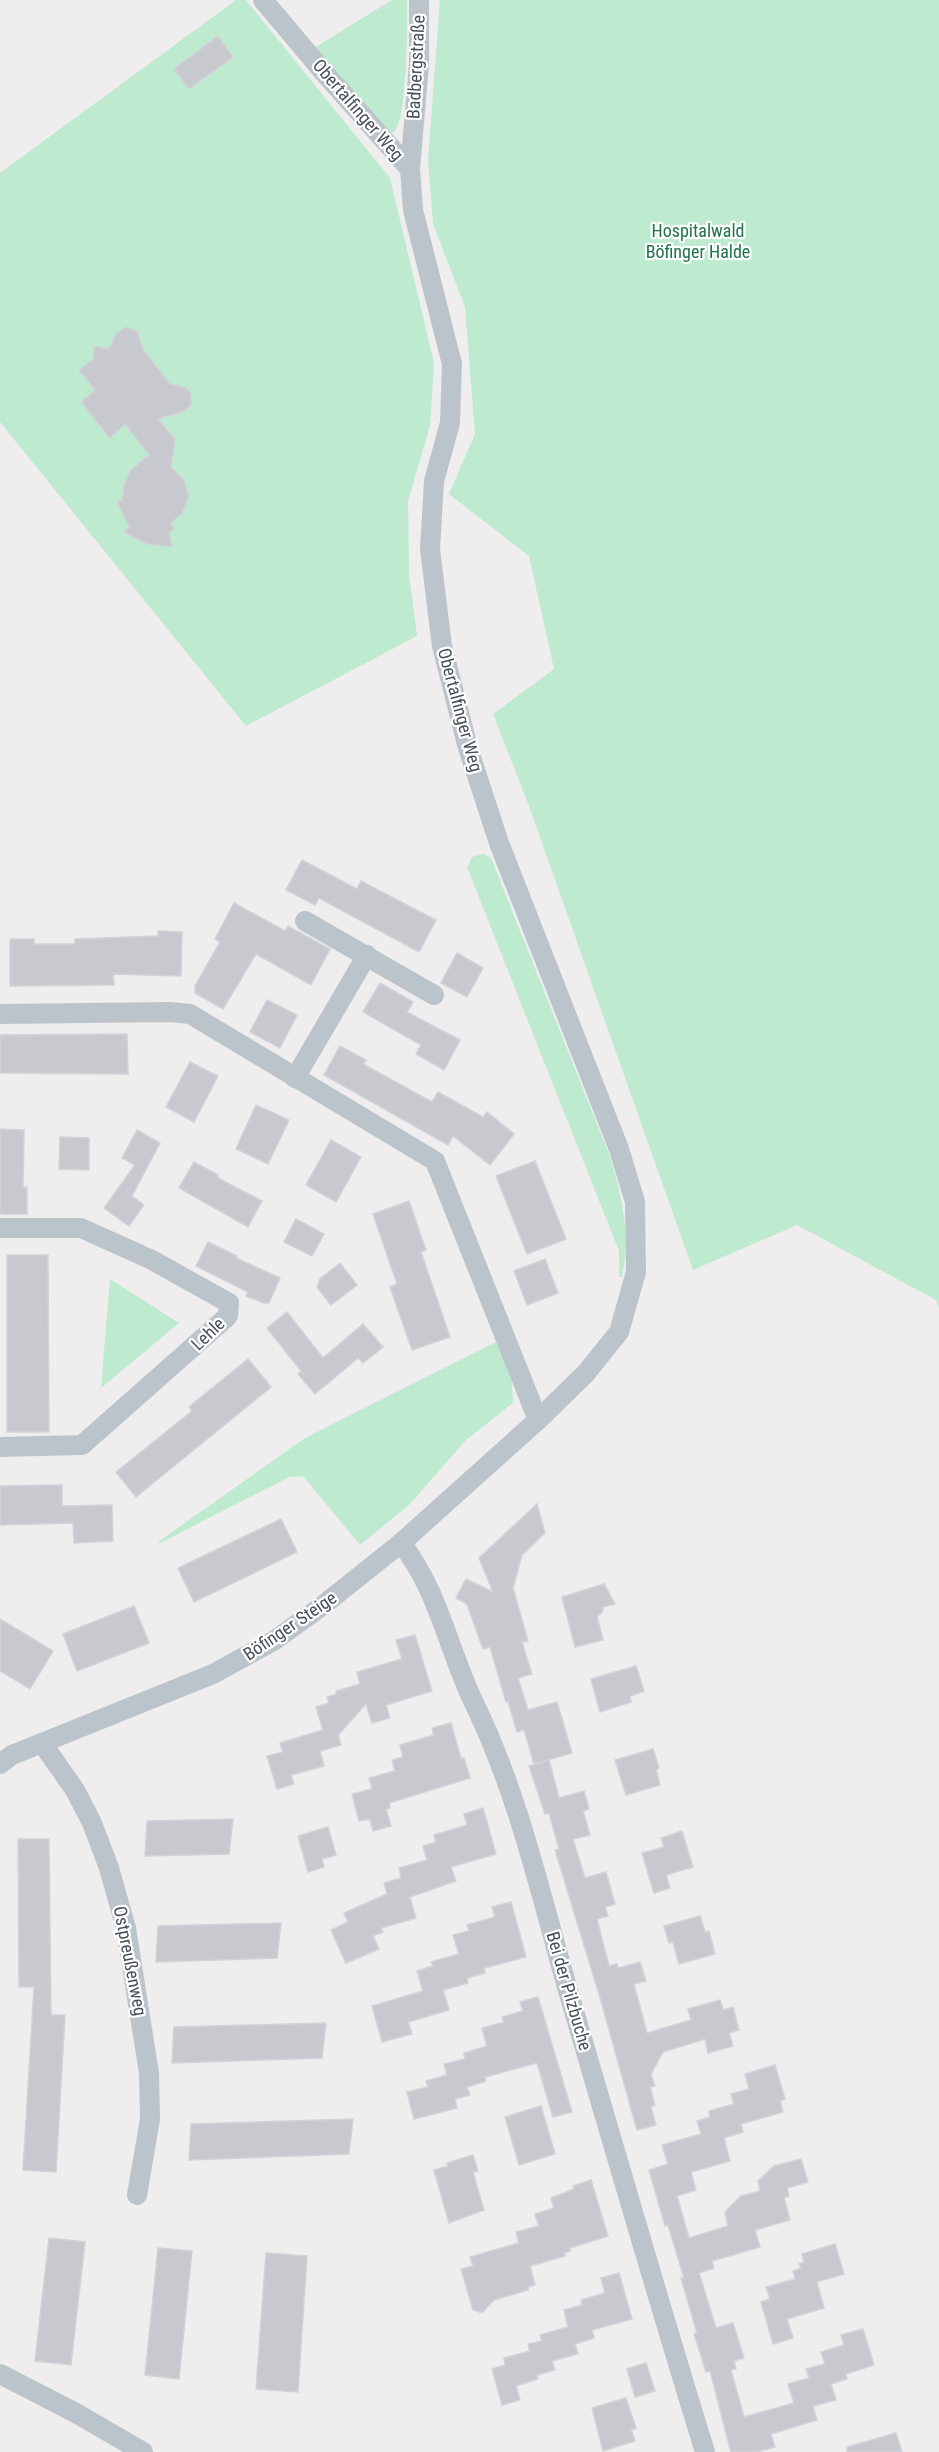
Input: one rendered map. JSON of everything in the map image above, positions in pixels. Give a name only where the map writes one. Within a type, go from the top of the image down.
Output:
[{"type":"street","name":"Obertalfinger Weg","points":[[263,0],[410,169],[417,228],[452,364],[450,423],[434,481],[430,549],[442,646],[468,748],[499,843],[619,1149],[635,1202],[636,1272],[619,1332],[586,1372],[538,1420]]},
{"type":"street","name":"Badbergstraße","points":[[410,169],[419,64],[420,0]]},
{"type":"street","points":[[305,921],[434,995]]},
{"type":"street","points":[[295,1078],[367,955]]},
{"type":"street","points":[[0,1014],[170,1012],[190,1014],[435,1161],[538,1420]]},
{"type":"street","name":"Lehle","points":[[0,1228],[81,1228],[152,1260],[229,1303],[228,1316],[207,1337],[82,1445],[0,1447]]},
{"type":"street","name":"Böfinger Steige","points":[[0,1764],[12,1755],[213,1674],[265,1646],[322,1606],[401,1543],[538,1420]]},
{"type":"street","name":"Bei der Pilzbuche","points":[[401,1543],[414,1559],[509,1786],[705,2452]]},
{"type":"street","name":"Ostpreußenweg","points":[[42,1743],[75,1790],[92,1823],[110,1868],[126,1928],[149,2073],[150,2119],[138,2195]]},
{"type":"street","points":[[0,2373],[143,2452]]},
{"type":"green space","points":[[236,0],[246,0],[390,178],[434,363],[430,426],[408,501],[409,574],[417,636],[246,726],[0,422],[0,173]]},
{"type":"green space","points":[[392,0],[407,0],[407,49],[399,123],[394,132],[388,132],[314,48]]},
{"type":"green space","name":"Hospitalwald Böfinger Halde","points":[[440,0],[939,0],[939,1309],[936,1300],[797,1225],[693,1270],[529,806],[493,714],[554,669],[529,556],[449,494],[475,434],[465,307],[433,224],[428,160]]},
{"type":"green space","points":[[483,854],[491,858],[609,1154],[624,1215],[626,1245],[622,1277],[619,1277],[619,1251],[467,867],[472,857]]},
{"type":"green space","points":[[110,1279],[179,1323],[101,1388]]},
{"type":"green space","points":[[496,1342],[512,1381],[513,1403],[466,1440],[410,1504],[360,1545],[303,1476],[289,1477],[158,1542],[305,1438]]},
{"type":"building","points":[[218,36],[233,57],[189,89],[174,69]]},
{"type":"building","points":[[126,327],[138,332],[142,348],[170,384],[185,387],[191,394],[191,404],[185,411],[158,419],[175,439],[171,467],[183,479],[189,496],[182,513],[171,523],[174,530],[169,532],[172,547],[147,544],[124,532],[129,527],[117,501],[122,501],[124,485],[131,470],[149,455],[125,424],[110,438],[81,402],[95,390],[79,370],[93,359],[94,346],[109,349],[116,334]]},
{"type":"building","points":[[302,860],[357,889],[361,881],[436,920],[419,952],[319,898],[315,905],[286,890]]},
{"type":"building","points":[[234,903],[285,931],[288,926],[330,949],[311,985],[256,954],[223,1009],[195,993],[195,986],[220,942],[215,939]]},
{"type":"building","points":[[158,931],[182,932],[181,976],[113,974],[114,985],[10,986],[10,939],[34,939],[34,944],[75,944],[75,939],[158,936]]},
{"type":"building","points":[[457,953],[483,968],[467,997],[441,983]]},
{"type":"building","points":[[380,983],[413,1002],[407,1012],[460,1040],[444,1070],[416,1054],[421,1045],[363,1012]]},
{"type":"building","points":[[267,1000],[297,1015],[280,1048],[250,1032]]},
{"type":"building","points":[[127,1034],[128,1074],[0,1073],[0,1035]]},
{"type":"building","points":[[340,1046],[366,1060],[363,1064],[432,1102],[438,1092],[483,1117],[487,1112],[514,1134],[490,1165],[453,1136],[448,1145],[324,1075]]},
{"type":"building","points":[[190,1062],[218,1076],[194,1122],[166,1107]]},
{"type":"building","points":[[256,1105],[289,1120],[268,1164],[236,1149]]},
{"type":"building","points":[[0,1129],[24,1130],[23,1187],[27,1187],[27,1214],[0,1214]]},
{"type":"building","points":[[137,1130],[160,1143],[132,1196],[144,1205],[129,1226],[104,1208],[135,1165],[122,1158]]},
{"type":"building","points":[[60,1137],[89,1138],[89,1170],[59,1169]]},
{"type":"building","points":[[331,1140],[361,1157],[336,1202],[306,1185]]},
{"type":"building","points":[[535,1161],[566,1239],[527,1254],[496,1176]]},
{"type":"building","points":[[194,1162],[218,1175],[218,1178],[262,1201],[248,1227],[179,1188]]},
{"type":"building","points":[[409,1201],[426,1250],[421,1252],[450,1337],[412,1350],[390,1287],[397,1284],[373,1214]]},
{"type":"building","points":[[296,1219],[324,1234],[312,1256],[284,1242]]},
{"type":"building","points":[[208,1242],[280,1278],[269,1303],[246,1296],[248,1292],[196,1266]]},
{"type":"building","points":[[7,1255],[48,1255],[49,1432],[7,1432]]},
{"type":"building","points":[[545,1259],[558,1293],[527,1305],[514,1271]]},
{"type":"building","points":[[340,1263],[357,1285],[331,1305],[317,1287],[320,1279]]},
{"type":"building","points":[[287,1312],[323,1358],[363,1324],[383,1347],[363,1363],[358,1358],[315,1394],[298,1374],[301,1371],[267,1328]]},
{"type":"building","points":[[248,1359],[271,1387],[136,1497],[116,1472],[192,1411],[189,1407]]},
{"type":"building","points":[[62,1485],[62,1506],[112,1505],[113,1541],[74,1543],[73,1523],[0,1525],[0,1486]]},
{"type":"building","points":[[537,1504],[545,1533],[522,1555],[513,1588],[528,1641],[522,1642],[532,1674],[518,1678],[528,1710],[557,1702],[572,1753],[534,1764],[524,1730],[517,1732],[490,1647],[483,1649],[467,1604],[456,1598],[466,1579],[493,1592],[479,1558]]},
{"type":"building","points":[[281,1519],[297,1552],[194,1602],[178,1568]]},
{"type":"building","points":[[604,1584],[615,1604],[603,1607],[602,1613],[597,1616],[603,1640],[575,1647],[562,1597]]},
{"type":"building","points":[[134,1606],[149,1643],[77,1671],[63,1634]]},
{"type":"building","points":[[0,1619],[53,1651],[30,1689],[0,1671]]},
{"type":"building","points":[[415,1635],[432,1691],[386,1705],[390,1718],[372,1723],[366,1704],[338,1735],[341,1745],[320,1751],[324,1766],[291,1775],[294,1784],[277,1789],[267,1756],[283,1752],[280,1743],[323,1730],[316,1707],[329,1703],[327,1697],[337,1694],[336,1691],[360,1684],[357,1672],[402,1659],[396,1640]]},
{"type":"building","points":[[636,1666],[644,1691],[630,1696],[631,1702],[600,1712],[591,1679]]},
{"type":"building","points":[[451,1723],[461,1759],[464,1758],[470,1778],[389,1803],[390,1808],[386,1809],[391,1826],[373,1831],[370,1819],[359,1821],[352,1794],[372,1789],[369,1778],[395,1771],[392,1760],[403,1757],[400,1745],[434,1735],[432,1728]]},
{"type":"building","points":[[653,1749],[659,1768],[656,1770],[660,1785],[626,1795],[615,1760]]},
{"type":"building","points":[[549,1760],[559,1798],[584,1791],[589,1809],[583,1811],[590,1835],[573,1839],[585,1878],[606,1872],[615,1904],[605,1907],[608,1916],[597,1919],[609,1966],[617,1964],[618,1968],[640,1962],[646,1981],[634,1984],[647,2033],[691,2020],[688,2009],[720,2000],[723,2010],[733,2007],[739,2030],[729,2033],[733,2046],[708,2053],[705,2039],[663,2052],[651,2074],[655,2086],[650,2087],[655,2105],[651,2107],[656,2125],[637,2130],[555,1850],[559,1849],[549,1813],[545,1814],[529,1766]]},
{"type":"building","points":[[483,1808],[496,1854],[451,1867],[456,1881],[410,1897],[416,1918],[381,1928],[383,1932],[373,1936],[379,1949],[346,1963],[331,1930],[348,1922],[344,1913],[387,1894],[384,1883],[401,1878],[399,1868],[427,1860],[423,1846],[436,1842],[434,1835],[467,1825],[464,1814]]},
{"type":"building","points":[[233,1819],[229,1854],[145,1856],[147,1821]]},
{"type":"building","points":[[328,1827],[336,1855],[322,1859],[324,1867],[308,1872],[298,1836]]},
{"type":"building","points":[[682,1831],[693,1867],[666,1875],[670,1888],[654,1893],[642,1853],[664,1847],[661,1838]]},
{"type":"building","points":[[18,1839],[49,1839],[51,2015],[65,2015],[56,2172],[23,2170],[34,1987],[19,1987]]},
{"type":"building","points":[[511,1902],[526,1957],[484,1968],[485,1973],[467,1978],[468,1983],[443,1990],[449,2010],[408,2022],[412,2034],[382,2042],[372,2006],[423,1991],[417,1971],[433,1966],[431,1962],[459,1954],[453,1935],[469,1931],[467,1925],[495,1917],[492,1907]]},
{"type":"building","points":[[700,1916],[705,1932],[709,1931],[715,1954],[679,1964],[673,1942],[669,1943],[664,1926]]},
{"type":"building","points":[[281,1923],[277,1958],[156,1962],[158,1926]]},
{"type":"building","points":[[538,1997],[572,2112],[553,2117],[537,2063],[485,2077],[486,2081],[467,2087],[470,2095],[455,2099],[457,2108],[414,2119],[407,2092],[428,2087],[426,2081],[447,2075],[444,2064],[465,2059],[464,2053],[487,2046],[482,2028],[504,2022],[502,2017],[523,2011],[520,2002]]},
{"type":"building","points":[[326,2023],[322,2058],[172,2063],[174,2027]]},
{"type":"building","points":[[775,2065],[785,2099],[780,2101],[783,2112],[741,2124],[743,2132],[724,2138],[730,2161],[691,2172],[696,2190],[677,2196],[689,2238],[728,2226],[725,2212],[741,2196],[760,2191],[758,2181],[774,2166],[801,2159],[808,2182],[787,2188],[789,2196],[784,2198],[790,2220],[755,2230],[760,2247],[712,2261],[714,2268],[699,2273],[716,2328],[733,2323],[744,2358],[734,2361],[736,2369],[731,2370],[744,2417],[794,2403],[788,2384],[809,2378],[806,2369],[825,2364],[821,2352],[844,2345],[841,2335],[863,2329],[874,2365],[846,2374],[847,2379],[831,2384],[836,2400],[813,2406],[817,2420],[771,2434],[775,2447],[757,2452],[731,2452],[710,2371],[706,2372],[694,2334],[697,2333],[681,2278],[684,2278],[668,2225],[665,2226],[649,2170],[668,2164],[662,2145],[701,2134],[697,2121],[710,2117],[709,2111],[734,2104],[731,2094],[749,2089],[745,2074]]},
{"type":"building","points":[[541,2106],[555,2154],[519,2165],[505,2117]]},
{"type":"building","points":[[353,2119],[349,2154],[189,2160],[191,2124]]},
{"type":"building","points":[[473,2155],[478,2171],[473,2172],[484,2210],[449,2223],[434,2170],[448,2166],[447,2163]]},
{"type":"building","points":[[591,2180],[608,2236],[570,2248],[571,2251],[564,2253],[565,2256],[530,2266],[535,2285],[528,2287],[528,2290],[494,2300],[482,2313],[473,2310],[461,2269],[473,2266],[470,2257],[519,2243],[516,2232],[539,2226],[535,2214],[554,2208],[551,2198],[574,2189],[573,2186]]},
{"type":"building","points":[[49,2238],[85,2242],[71,2365],[35,2361]]},
{"type":"building","points":[[835,2244],[844,2274],[817,2282],[824,2308],[787,2319],[793,2338],[773,2344],[761,2302],[770,2299],[766,2287],[795,2279],[793,2271],[801,2268],[799,2264],[804,2262],[802,2254]]},
{"type":"building","points":[[158,2248],[192,2251],[179,2379],[145,2375]]},
{"type":"building","points":[[266,2253],[307,2256],[298,2392],[256,2389]]},
{"type":"building","points":[[619,2273],[632,2319],[592,2330],[594,2338],[575,2344],[578,2354],[552,2361],[555,2370],[537,2375],[538,2379],[516,2386],[520,2400],[502,2405],[492,2369],[505,2365],[504,2358],[530,2351],[528,2344],[542,2341],[540,2335],[568,2327],[564,2310],[582,2305],[581,2300],[605,2293],[601,2278]]},
{"type":"building","points":[[646,2363],[655,2391],[635,2397],[627,2369]]},
{"type":"building","points":[[626,2398],[636,2428],[631,2430],[635,2441],[603,2451],[592,2408]]},
{"type":"building","points":[[896,2433],[902,2452],[847,2452],[847,2447]]}]
